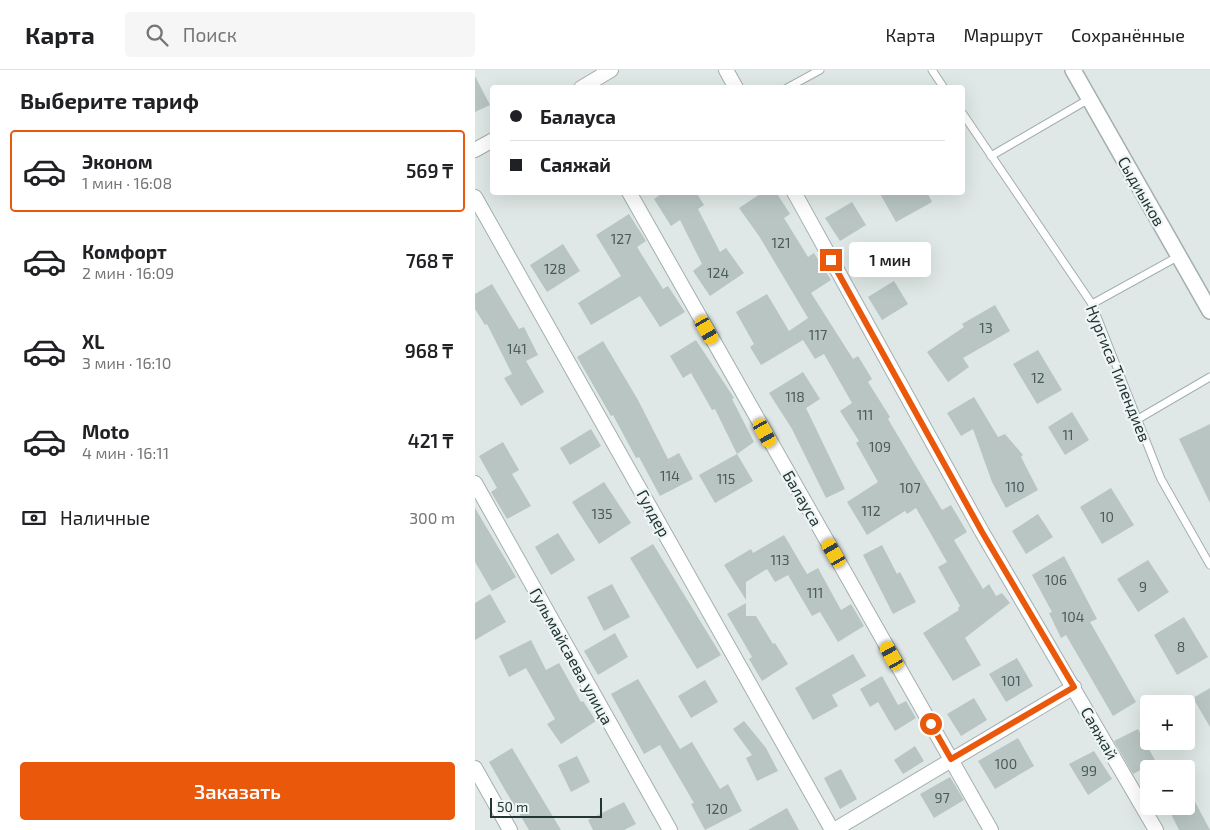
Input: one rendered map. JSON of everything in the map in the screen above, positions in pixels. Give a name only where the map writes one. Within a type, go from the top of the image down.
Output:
[{"type":"street","points":[[586,85],[611,70]]},
{"type":"street","points":[[726,70],[734,85]]},
{"type":"street","name":"Сыдиыков","points":[[1073,70],[1210,311]]},
{"type":"street","points":[[475,150],[490,142]]},
{"type":"street","name":"Балауса","points":[[631,195],[991,830]]},
{"type":"street","name":"Саяжай","points":[[796,195],[982,532],[1156,830]]},
{"type":"street","name":"Гулдер","points":[[475,197],[833,830]]},
{"type":"street","name":"Гульмайсаева улица","points":[[475,483],[670,830]]},
{"type":"street","points":[[833,830],[1074,687]]},
{"type":"street","points":[[475,768],[510,830]]},
{"type":"lane","points":[[792,85],[819,70]]},
{"type":"lane","points":[[932,70],[942,85]]},
{"type":"lane","points":[[991,156],[1090,99]]},
{"type":"lane","name":"Нургиса Тилендиев","points":[[965,117],[1092,304],[1161,479],[1210,565]]},
{"type":"lane","points":[[1092,304],[1179,256]]},
{"type":"lane","points":[[1138,419],[1210,377]]},
{"type":"building","points":[[475,76],[490,105],[475,112]]},
{"type":"building","points":[[660,195],[698,195],[704,205],[698,209],[720,252],[726,248],[744,273],[710,296],[693,271],[702,264],[680,220],[671,226],[654,199]]},
{"type":"building","points":[[758,195],[778,195],[790,214],[784,218],[808,257],[814,253],[831,280],[811,293],[853,359],[858,356],[872,379],[868,382],[890,417],[888,419],[942,510],[951,505],[967,532],[954,540],[983,589],[989,584],[996,596],[1002,593],[1010,603],[965,638],[981,665],[953,681],[923,633],[959,610],[960,606],[938,567],[947,562],[916,508],[907,514],[905,511],[867,535],[847,502],[878,482],[856,443],[859,441],[840,411],[852,403],[824,354],[815,359],[803,340],[761,365],[750,347],[754,344],[736,312],[767,294],[789,331],[808,318],[759,236],[739,208]]},
{"type":"building","points":[[881,195],[928,195],[932,202],[896,222]]},
{"type":"building","points":[[852,202],[866,225],[840,241],[825,218]]},
{"type":"building","points":[[629,214],[646,241],[637,247],[663,289],[668,286],[685,312],[660,327],[640,296],[591,325],[578,303],[621,276],[596,235]]},
{"type":"building","points":[[563,244],[580,271],[547,292],[530,265]]},
{"type":"building","points":[[894,281],[908,304],[882,320],[868,297]]},
{"type":"building","points":[[492,284],[519,329],[524,327],[538,355],[526,361],[544,392],[521,406],[504,378],[512,374],[487,324],[485,325],[475,309],[475,294]]},
{"type":"building","points":[[995,305],[1010,331],[963,358],[969,367],[948,382],[927,352],[964,327],[962,324]]},
{"type":"building","points":[[696,340],[734,398],[732,399],[754,442],[737,454],[715,409],[712,410],[691,373],[683,378],[670,356]]},
{"type":"building","points":[[603,341],[638,400],[668,459],[679,453],[693,479],[660,496],[639,457],[636,458],[613,415],[611,416],[577,357]]},
{"type":"building","points":[[1038,350],[1062,390],[1037,404],[1013,364]]},
{"type":"building","points":[[803,372],[820,399],[806,408],[845,489],[826,498],[792,429],[769,393]]},
{"type":"building","points":[[974,397],[998,437],[1005,434],[1023,455],[1021,457],[1038,490],[1006,508],[992,482],[973,429],[961,436],[947,413]]},
{"type":"building","points":[[1072,412],[1089,440],[1065,455],[1048,427]]},
{"type":"building","points":[[1210,424],[1210,503],[1179,439]]},
{"type":"building","points":[[591,429],[601,446],[570,465],[560,448]]},
{"type":"building","points":[[503,442],[519,470],[512,474],[531,506],[507,519],[491,492],[497,488],[479,456]]},
{"type":"building","points":[[737,454],[753,481],[715,503],[699,475]]},
{"type":"building","points":[[604,482],[631,523],[599,544],[572,502]]},
{"type":"building","points":[[1111,488],[1134,525],[1102,544],[1080,507]]},
{"type":"building","points":[[475,508],[516,577],[492,591],[475,562]]},
{"type":"building","points":[[1038,514],[1053,537],[1026,554],[1012,531]]},
{"type":"building","points":[[558,533],[575,560],[551,575],[535,547]]},
{"type":"building","points":[[784,535],[807,574],[818,568],[841,610],[851,604],[864,626],[838,642],[820,612],[812,616],[788,575],[775,582],[767,569],[746,582],[746,600],[724,565],[751,549],[753,553]]},
{"type":"building","points":[[653,544],[721,655],[697,669],[630,558]]},
{"type":"building","points":[[882,545],[897,574],[900,572],[916,602],[893,614],[863,555]]},
{"type":"building","points":[[1064,556],[1097,619],[1090,622],[1136,702],[1113,716],[1066,635],[1061,638],[1049,613],[1052,612],[1032,575]]},
{"type":"building","points":[[1148,560],[1169,592],[1138,612],[1117,579]]},
{"type":"building","points":[[612,584],[630,617],[604,631],[587,597]]},
{"type":"building","points":[[490,594],[506,622],[475,640],[475,603]]},
{"type":"building","points":[[746,603],[746,616],[756,616],[788,664],[762,681],[749,659],[752,657],[727,614]]},
{"type":"building","points":[[1184,617],[1208,657],[1177,675],[1154,635]]},
{"type":"building","points":[[615,633],[628,657],[598,675],[584,651]]},
{"type":"building","points":[[531,640],[546,670],[559,663],[581,702],[583,701],[596,721],[561,744],[547,724],[555,719],[526,668],[509,677],[499,656]]},
{"type":"building","points":[[853,654],[866,676],[832,695],[838,706],[813,720],[795,688]]},
{"type":"building","points":[[1017,658],[1033,686],[1006,702],[989,674]]},
{"type":"building","points":[[882,676],[898,705],[906,701],[916,718],[895,731],[878,702],[870,707],[860,689]]},
{"type":"building","points":[[638,679],[680,749],[692,742],[720,789],[728,784],[742,811],[705,830],[691,804],[694,803],[660,745],[644,754],[611,694]]},
{"type":"building","points":[[705,680],[718,702],[691,718],[678,696]]},
{"type":"building","points":[[1210,688],[1210,727],[1195,701],[1195,697]]},
{"type":"building","points":[[974,698],[987,720],[961,736],[947,714]]},
{"type":"building","points":[[744,721],[766,748],[778,771],[757,781],[746,758],[752,755],[733,729]]},
{"type":"building","points":[[1138,729],[1140,733],[1140,750],[1149,750],[1155,760],[1140,760],[1140,770],[1133,774],[1114,741]]},
{"type":"building","points":[[1018,738],[1034,766],[995,789],[978,761]]},
{"type":"building","points":[[915,746],[924,761],[903,774],[894,760]]},
{"type":"building","points":[[512,748],[561,830],[529,830],[505,790],[489,762]]},
{"type":"building","points":[[1094,751],[1112,779],[1088,795],[1069,764]]},
{"type":"building","points":[[577,756],[590,782],[571,792],[558,765]]},
{"type":"building","points":[[841,769],[857,799],[840,809],[824,778]]},
{"type":"building","points":[[950,777],[964,800],[934,818],[920,794]]},
{"type":"building","points":[[624,802],[636,824],[624,830],[593,830],[588,820]]},
{"type":"building","points":[[1195,802],[1210,830],[1179,830],[1172,815],[1195,815]]},
{"type":"building","points":[[787,808],[799,830],[748,830]]},
{"type":"route","points":[[831,260],[982,532],[1074,687],[951,759],[931,724]]}]
